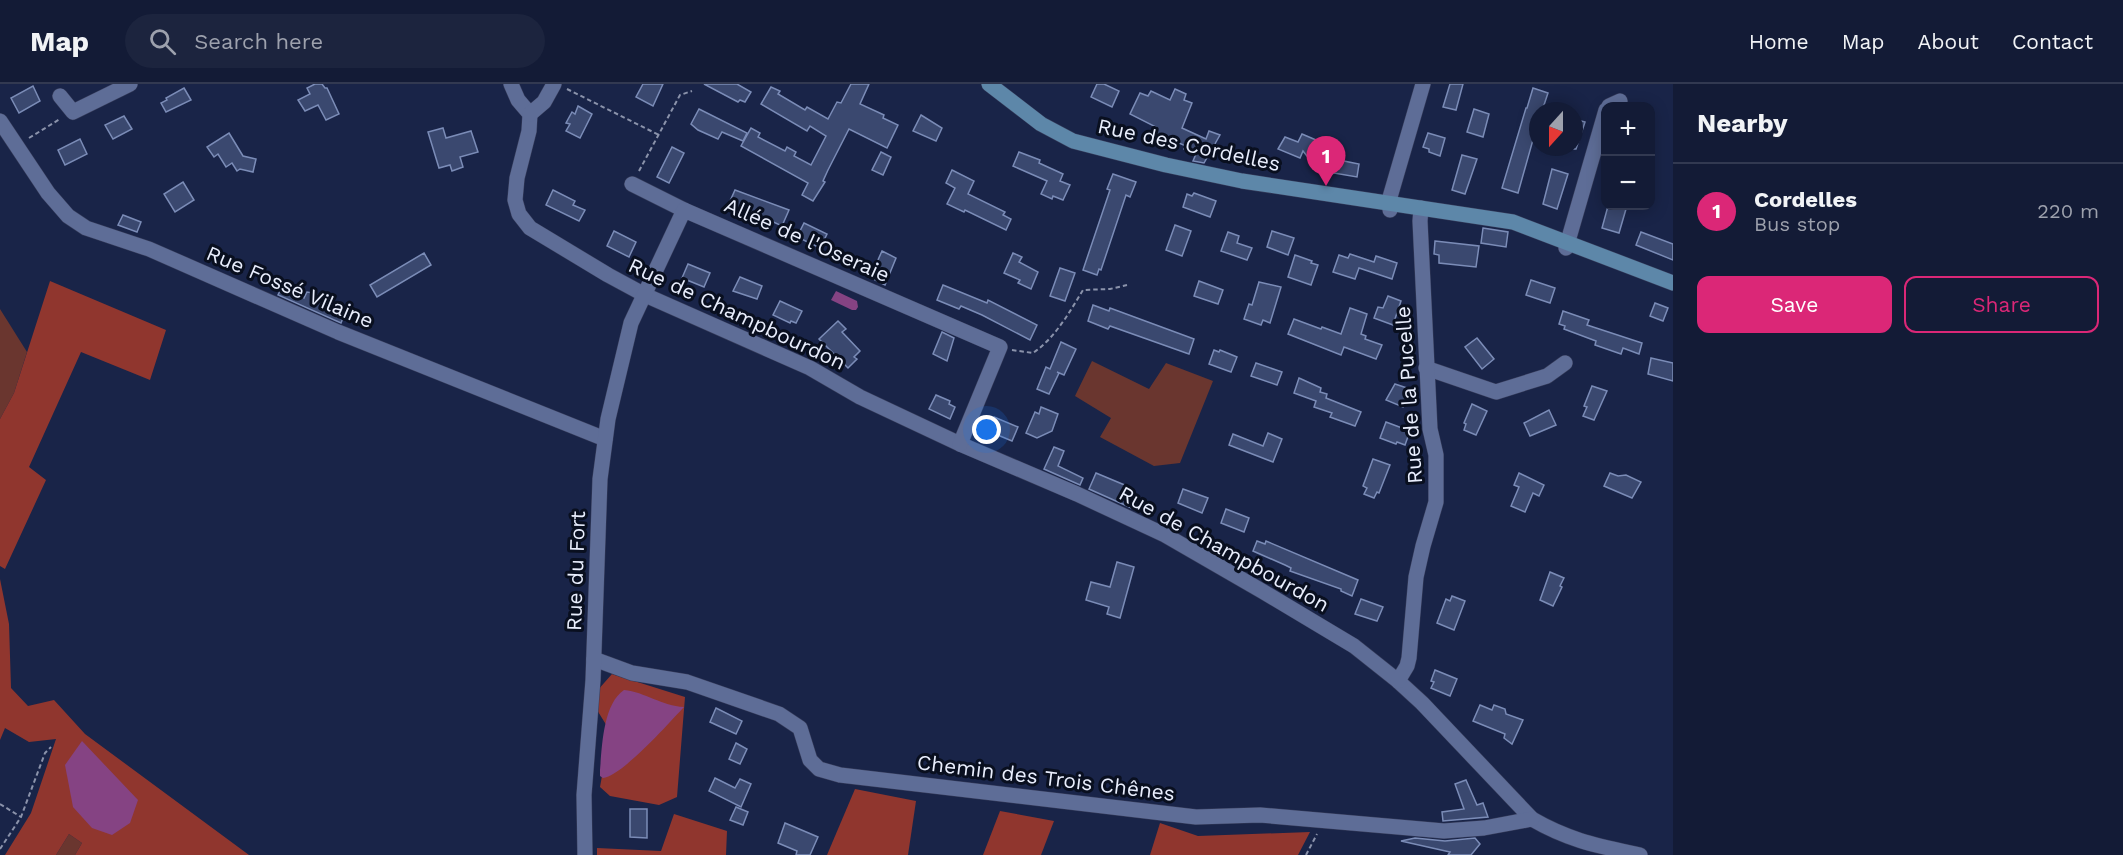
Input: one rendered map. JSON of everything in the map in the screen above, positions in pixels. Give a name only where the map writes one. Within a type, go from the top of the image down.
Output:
[{"type":"street","points":[[60,96],[73,112],[129,84]]},
{"type":"street","points":[[511,84],[518,100],[530,114],[544,102],[554,84]]},
{"type":"street","name":"Rue des Cordelles","points":[[989,84],[1041,124],[1073,141],[1242,182],[1390,207],[1421,208],[1513,222],[1567,245],[1673,283]]},
{"type":"street","points":[[1390,207],[1423,84]]},
{"type":"street","name":"Rue de Champbourdon","points":[[530,114],[516,200],[519,214],[530,228],[645,295],[810,368],[860,397],[960,444],[1165,535],[1354,646],[1422,703],[1533,819],[1553,831],[1580,842],[1640,855]]},
{"type":"street","name":"Rue Fossé Vilaine","points":[[0,121],[48,193],[68,216],[86,228],[149,249],[339,332],[605,439]]},
{"type":"street","points":[[1567,245],[1601,124]]},
{"type":"street","name":"Allée de l'Oseraie","points":[[632,184],[684,210],[1000,347]]},
{"type":"street","name":"Rue de la Pucelle","points":[[1398,681],[1409,658],[1416,577],[1436,502],[1436,456],[1430,429],[1426,368],[1421,208]]},
{"type":"street","points":[[645,295],[684,210]]},
{"type":"street","name":"Rue du Fort","points":[[585,855],[584,795],[594,659],[600,479],[608,419],[631,323],[645,295]]},
{"type":"street","points":[[960,444],[1000,347]]},
{"type":"street","points":[[1426,368],[1496,392],[1547,376],[1565,363]]},
{"type":"street","name":"Chemin des Trois Chênes","points":[[594,659],[632,673],[687,682],[779,714],[800,728],[810,760],[819,769],[840,775],[1196,817],[1260,816],[1444,831],[1484,828],[1533,819]]},
{"type":"path","points":[[558,84],[659,135]]},
{"type":"path","points":[[632,184],[680,95],[692,91]]},
{"type":"path","points":[[16,145],[73,112]]},
{"type":"path","points":[[1000,347],[1032,353],[1044,346],[1067,318],[1083,290],[1110,289],[1127,285]]},
{"type":"path","points":[[0,849],[21,817],[45,753],[51,747]]},
{"type":"path","points":[[0,804],[21,817]]},
{"type":"path","points":[[1306,855],[1323,821]]},
{"type":"shaded area","points":[[50,281],[166,330],[150,380],[81,352],[29,467],[46,480],[5,569],[0,566],[0,419],[14,393]]},
{"type":"shaded area","points":[[836,291],[857,301],[856,310],[831,300]]},
{"type":"shaded area","points":[[0,309],[27,352],[14,393],[0,419]]},
{"type":"shaded area","points":[[1092,361],[1149,389],[1166,363],[1213,381],[1180,463],[1154,466],[1100,437],[1111,418],[1075,396]]},
{"type":"shaded area","points":[[0,579],[9,624],[11,688],[28,706],[54,700],[85,734],[249,855],[75,855],[82,843],[69,834],[56,855],[5,855],[31,813],[56,739],[29,742],[5,728],[0,740]]},
{"type":"shaded area","points":[[612,674],[685,697],[677,797],[659,805],[610,796],[600,787],[610,731],[597,710],[597,691]]},
{"type":"shaded area","points":[[624,690],[684,707],[633,759],[603,778],[600,776],[600,770],[605,727],[612,705]]},
{"type":"shaded area","points":[[82,741],[138,800],[130,823],[112,835],[92,828],[73,807],[65,765]]},
{"type":"shaded area","points":[[855,789],[916,801],[908,855],[827,855]]},
{"type":"shaded area","points":[[1000,811],[1054,821],[1041,855],[983,855]]},
{"type":"shaded area","points":[[674,814],[727,831],[726,855],[597,855],[597,848],[661,851]]},
{"type":"shaded area","points":[[1160,823],[1198,836],[1310,832],[1298,855],[1150,855]]},
{"type":"shaded area","points":[[69,834],[82,843],[75,855],[56,855]]},
{"type":"building","points":[[315,84],[322,84],[327,88],[339,114],[326,120],[318,105],[305,111],[298,100],[310,94],[307,88]]},
{"type":"building","points":[[643,84],[663,84],[653,106],[636,97]]},
{"type":"building","points":[[704,84],[737,84],[751,92],[745,102],[740,100],[738,102]]},
{"type":"building","points":[[851,84],[869,84],[860,104],[884,115],[883,118],[898,125],[887,148],[849,129],[823,181],[825,182],[813,201],[802,195],[808,183],[741,146],[751,128],[760,133],[758,137],[785,151],[787,147],[796,152],[794,156],[811,165],[826,136],[810,126],[807,131],[761,104],[771,87],[780,91],[778,94],[805,110],[807,107],[828,119],[837,102],[841,103]]},
{"type":"building","points":[[1097,84],[1104,84],[1119,91],[1112,107],[1091,97]]},
{"type":"building","points":[[1450,84],[1463,84],[1456,110],[1443,107]]},
{"type":"building","points":[[33,86],[40,101],[19,113],[11,98]]},
{"type":"building","points":[[184,88],[191,100],[166,112],[161,103]]},
{"type":"building","points":[[1533,88],[1548,93],[1545,102],[1529,102],[1529,154],[1518,193],[1502,188]]},
{"type":"building","points":[[1175,89],[1186,94],[1184,100],[1192,103],[1182,128],[1206,139],[1209,131],[1220,135],[1204,163],[1193,161],[1196,154],[1184,149],[1186,146],[1154,132],[1156,127],[1130,114],[1140,93],[1148,96],[1151,91],[1170,100]]},
{"type":"building","points":[[578,106],[592,114],[580,138],[566,131],[570,124],[566,123],[572,112],[575,114]]},
{"type":"building","points":[[699,109],[747,133],[743,141],[722,132],[718,139],[698,130],[691,124]]},
{"type":"building","points":[[1474,109],[1489,114],[1483,137],[1467,132]]},
{"type":"building","points":[[921,115],[942,128],[936,141],[913,131]]},
{"type":"building","points":[[124,116],[132,129],[113,139],[105,125]]},
{"type":"building","points":[[443,128],[446,138],[471,131],[478,152],[460,157],[463,167],[452,171],[450,165],[439,168],[428,132]]},
{"type":"building","points":[[229,133],[243,156],[256,159],[253,172],[240,169],[237,171],[232,163],[226,167],[218,154],[214,157],[207,147]]},
{"type":"building","points":[[1428,133],[1445,138],[1440,156],[1423,147]]},
{"type":"building","points":[[1302,134],[1323,143],[1315,164],[1336,149],[1344,161],[1359,164],[1357,177],[1334,173],[1325,179],[1303,151],[1300,158],[1278,149],[1285,137],[1298,142]]},
{"type":"building","points":[[80,139],[87,154],[65,165],[58,150]]},
{"type":"building","points":[[672,147],[684,153],[669,183],[657,177]]},
{"type":"building","points":[[881,152],[891,157],[883,175],[872,170]]},
{"type":"building","points":[[1019,152],[1040,160],[1039,163],[1063,174],[1060,181],[1070,185],[1063,200],[1053,196],[1052,199],[1041,194],[1047,181],[1013,166]]},
{"type":"building","points":[[1462,155],[1477,159],[1465,194],[1452,190]]},
{"type":"building","points":[[1552,169],[1568,174],[1557,209],[1543,204]]},
{"type":"building","points":[[952,170],[974,181],[968,194],[1005,212],[1003,215],[1011,219],[1006,230],[947,204],[955,188],[946,183]]},
{"type":"building","points":[[1113,174],[1136,182],[1130,197],[1126,195],[1101,270],[1099,269],[1097,275],[1083,270],[1110,190],[1107,189]]},
{"type":"building","points":[[183,182],[194,200],[175,212],[164,194]]},
{"type":"building","points":[[553,190],[575,201],[573,205],[585,210],[579,221],[546,205]]},
{"type":"building","points":[[735,190],[789,210],[782,226],[743,208],[740,214],[727,208]]},
{"type":"building","points":[[1194,193],[1216,201],[1210,217],[1183,207],[1187,194],[1192,196]]},
{"type":"building","points":[[1607,210],[1626,210],[1619,233],[1602,228]]},
{"type":"building","points":[[123,215],[141,222],[137,232],[118,225]]},
{"type":"building","points":[[804,223],[827,234],[820,248],[797,237]]},
{"type":"building","points":[[1175,225],[1191,231],[1182,256],[1166,250]]},
{"type":"building","points":[[1483,228],[1508,232],[1506,247],[1481,243]]},
{"type":"building","points":[[614,231],[636,242],[629,257],[607,246]]},
{"type":"building","points":[[1272,231],[1294,238],[1288,255],[1267,247]]},
{"type":"building","points":[[1228,232],[1239,236],[1237,243],[1252,248],[1247,260],[1221,251]]},
{"type":"building","points":[[1641,232],[1673,244],[1673,260],[1636,245]]},
{"type":"building","points":[[1435,241],[1479,246],[1476,267],[1439,263],[1439,255],[1434,254]]},
{"type":"building","points":[[882,251],[896,258],[885,285],[875,280],[879,273],[873,271]]},
{"type":"building","points":[[424,253],[431,265],[377,297],[370,285]]},
{"type":"building","points":[[1013,253],[1022,257],[1019,262],[1038,272],[1031,289],[1018,283],[1020,280],[1004,273]]},
{"type":"building","points":[[1350,254],[1374,262],[1376,256],[1397,263],[1392,279],[1359,268],[1355,279],[1333,272],[1339,255],[1348,258]]},
{"type":"building","points":[[1295,255],[1318,265],[1311,285],[1288,277]]},
{"type":"building","points":[[688,264],[710,273],[704,287],[682,278]]},
{"type":"building","points":[[1060,268],[1075,273],[1065,301],[1050,296]]},
{"type":"building","points":[[740,277],[762,286],[757,299],[733,291]]},
{"type":"building","points":[[1531,280],[1555,288],[1550,303],[1526,295]]},
{"type":"building","points":[[1199,281],[1223,290],[1218,304],[1194,296]]},
{"type":"building","points":[[1259,282],[1281,287],[1270,323],[1263,320],[1261,325],[1244,319],[1249,304],[1252,305]]},
{"type":"building","points":[[943,285],[987,303],[988,300],[1037,325],[1030,340],[982,315],[961,306],[959,309],[937,300]]},
{"type":"building","points":[[281,289],[304,298],[307,292],[313,293],[347,308],[341,323],[278,295]]},
{"type":"building","points":[[1388,296],[1401,301],[1393,325],[1374,318],[1378,307],[1383,308]]},
{"type":"building","points":[[780,301],[802,311],[796,323],[791,321],[790,323],[773,315]]},
{"type":"building","points":[[1655,303],[1668,308],[1663,321],[1650,316]]},
{"type":"building","points":[[1093,305],[1109,311],[1110,308],[1194,339],[1189,354],[1110,326],[1108,329],[1088,321]]},
{"type":"building","points":[[1350,308],[1367,314],[1361,334],[1366,336],[1365,339],[1382,345],[1376,359],[1344,347],[1341,355],[1288,334],[1294,319],[1341,334]]},
{"type":"building","points":[[1563,311],[1589,320],[1587,325],[1642,343],[1639,354],[1623,348],[1621,354],[1595,345],[1596,341],[1564,329],[1565,326],[1559,324]]},
{"type":"building","points":[[838,321],[846,329],[842,332],[860,351],[854,357],[857,359],[848,368],[819,339]]},
{"type":"building","points":[[942,332],[954,338],[947,361],[933,354]]},
{"type":"building","points":[[1477,338],[1494,359],[1482,369],[1465,347]]},
{"type":"building","points":[[1061,342],[1076,349],[1064,375],[1057,372],[1059,373],[1049,394],[1037,389],[1046,367],[1050,369]]},
{"type":"building","points":[[1214,350],[1237,357],[1231,372],[1209,364]]},
{"type":"building","points":[[1651,358],[1673,363],[1673,381],[1648,374]]},
{"type":"building","points":[[1256,363],[1282,372],[1277,385],[1251,376]]},
{"type":"building","points":[[1299,378],[1321,388],[1320,392],[1327,394],[1326,398],[1361,412],[1355,426],[1330,417],[1332,413],[1314,407],[1316,401],[1294,393]]},
{"type":"building","points":[[1395,384],[1410,389],[1403,407],[1386,400]]},
{"type":"building","points":[[1592,386],[1607,391],[1594,420],[1583,416],[1587,407],[1584,406]]},
{"type":"building","points":[[936,395],[950,401],[949,404],[955,407],[950,419],[929,409]]},
{"type":"building","points":[[1472,404],[1487,411],[1476,435],[1464,430],[1466,424],[1464,423]]},
{"type":"building","points":[[1041,407],[1058,414],[1052,431],[1037,438],[1026,433],[1035,412],[1039,414]]},
{"type":"building","points":[[1549,410],[1556,425],[1530,436],[1524,423]]},
{"type":"building","points":[[994,417],[1018,427],[1012,441],[988,431]]},
{"type":"building","points":[[1386,422],[1410,431],[1405,445],[1380,438]]},
{"type":"building","points":[[1268,433],[1282,439],[1273,462],[1229,445],[1233,434],[1263,446]]},
{"type":"building","points":[[1054,447],[1064,451],[1058,466],[1083,478],[1080,485],[1044,469]]},
{"type":"building","points":[[1373,459],[1390,465],[1379,493],[1377,492],[1374,498],[1364,494],[1367,488],[1363,486]]},
{"type":"building","points":[[1096,473],[1127,486],[1124,493],[1141,499],[1136,510],[1089,489]]},
{"type":"building","points":[[1519,473],[1544,485],[1539,496],[1533,493],[1525,512],[1511,506],[1519,487],[1514,485]]},
{"type":"building","points":[[1610,473],[1618,476],[1626,475],[1641,482],[1632,498],[1604,486]]},
{"type":"building","points":[[1183,489],[1208,498],[1202,513],[1178,503]]},
{"type":"building","points":[[1226,509],[1249,518],[1244,532],[1221,523]]},
{"type":"building","points":[[1257,541],[1265,544],[1266,541],[1358,580],[1352,596],[1341,589],[1290,571],[1291,568],[1253,551]]},
{"type":"building","points":[[1117,562],[1134,567],[1120,618],[1107,614],[1109,607],[1086,600],[1091,582],[1110,587]]},
{"type":"building","points":[[1550,572],[1564,578],[1553,606],[1540,600]]},
{"type":"building","points":[[1452,596],[1465,601],[1454,630],[1437,623],[1446,599],[1450,601]]},
{"type":"building","points":[[1361,599],[1383,607],[1377,621],[1355,614]]},
{"type":"building","points":[[1435,670],[1457,679],[1450,696],[1431,688]]},
{"type":"building","points":[[1480,705],[1492,710],[1494,705],[1505,709],[1506,714],[1523,720],[1512,744],[1504,738],[1505,734],[1473,721]]},
{"type":"building","points":[[716,708],[742,721],[736,734],[710,722]]},
{"type":"building","points":[[736,743],[747,749],[740,764],[729,759]]},
{"type":"building","points":[[715,778],[735,788],[740,779],[751,784],[741,807],[709,791]]},
{"type":"building","points":[[1466,780],[1477,805],[1483,803],[1488,817],[1443,821],[1442,812],[1464,809],[1455,784]]},
{"type":"building","points":[[736,807],[748,812],[743,825],[730,820]]},
{"type":"building","points":[[630,809],[647,809],[647,838],[630,837]]},
{"type":"building","points":[[785,823],[818,837],[810,855],[796,855],[797,851],[778,843]]},
{"type":"building","points":[[1415,838],[1445,841],[1475,838],[1480,844],[1471,855],[1448,855],[1450,852],[1401,841]]},
{"type":"place","name":"Cordelles","points":[[1326,186]]}]
